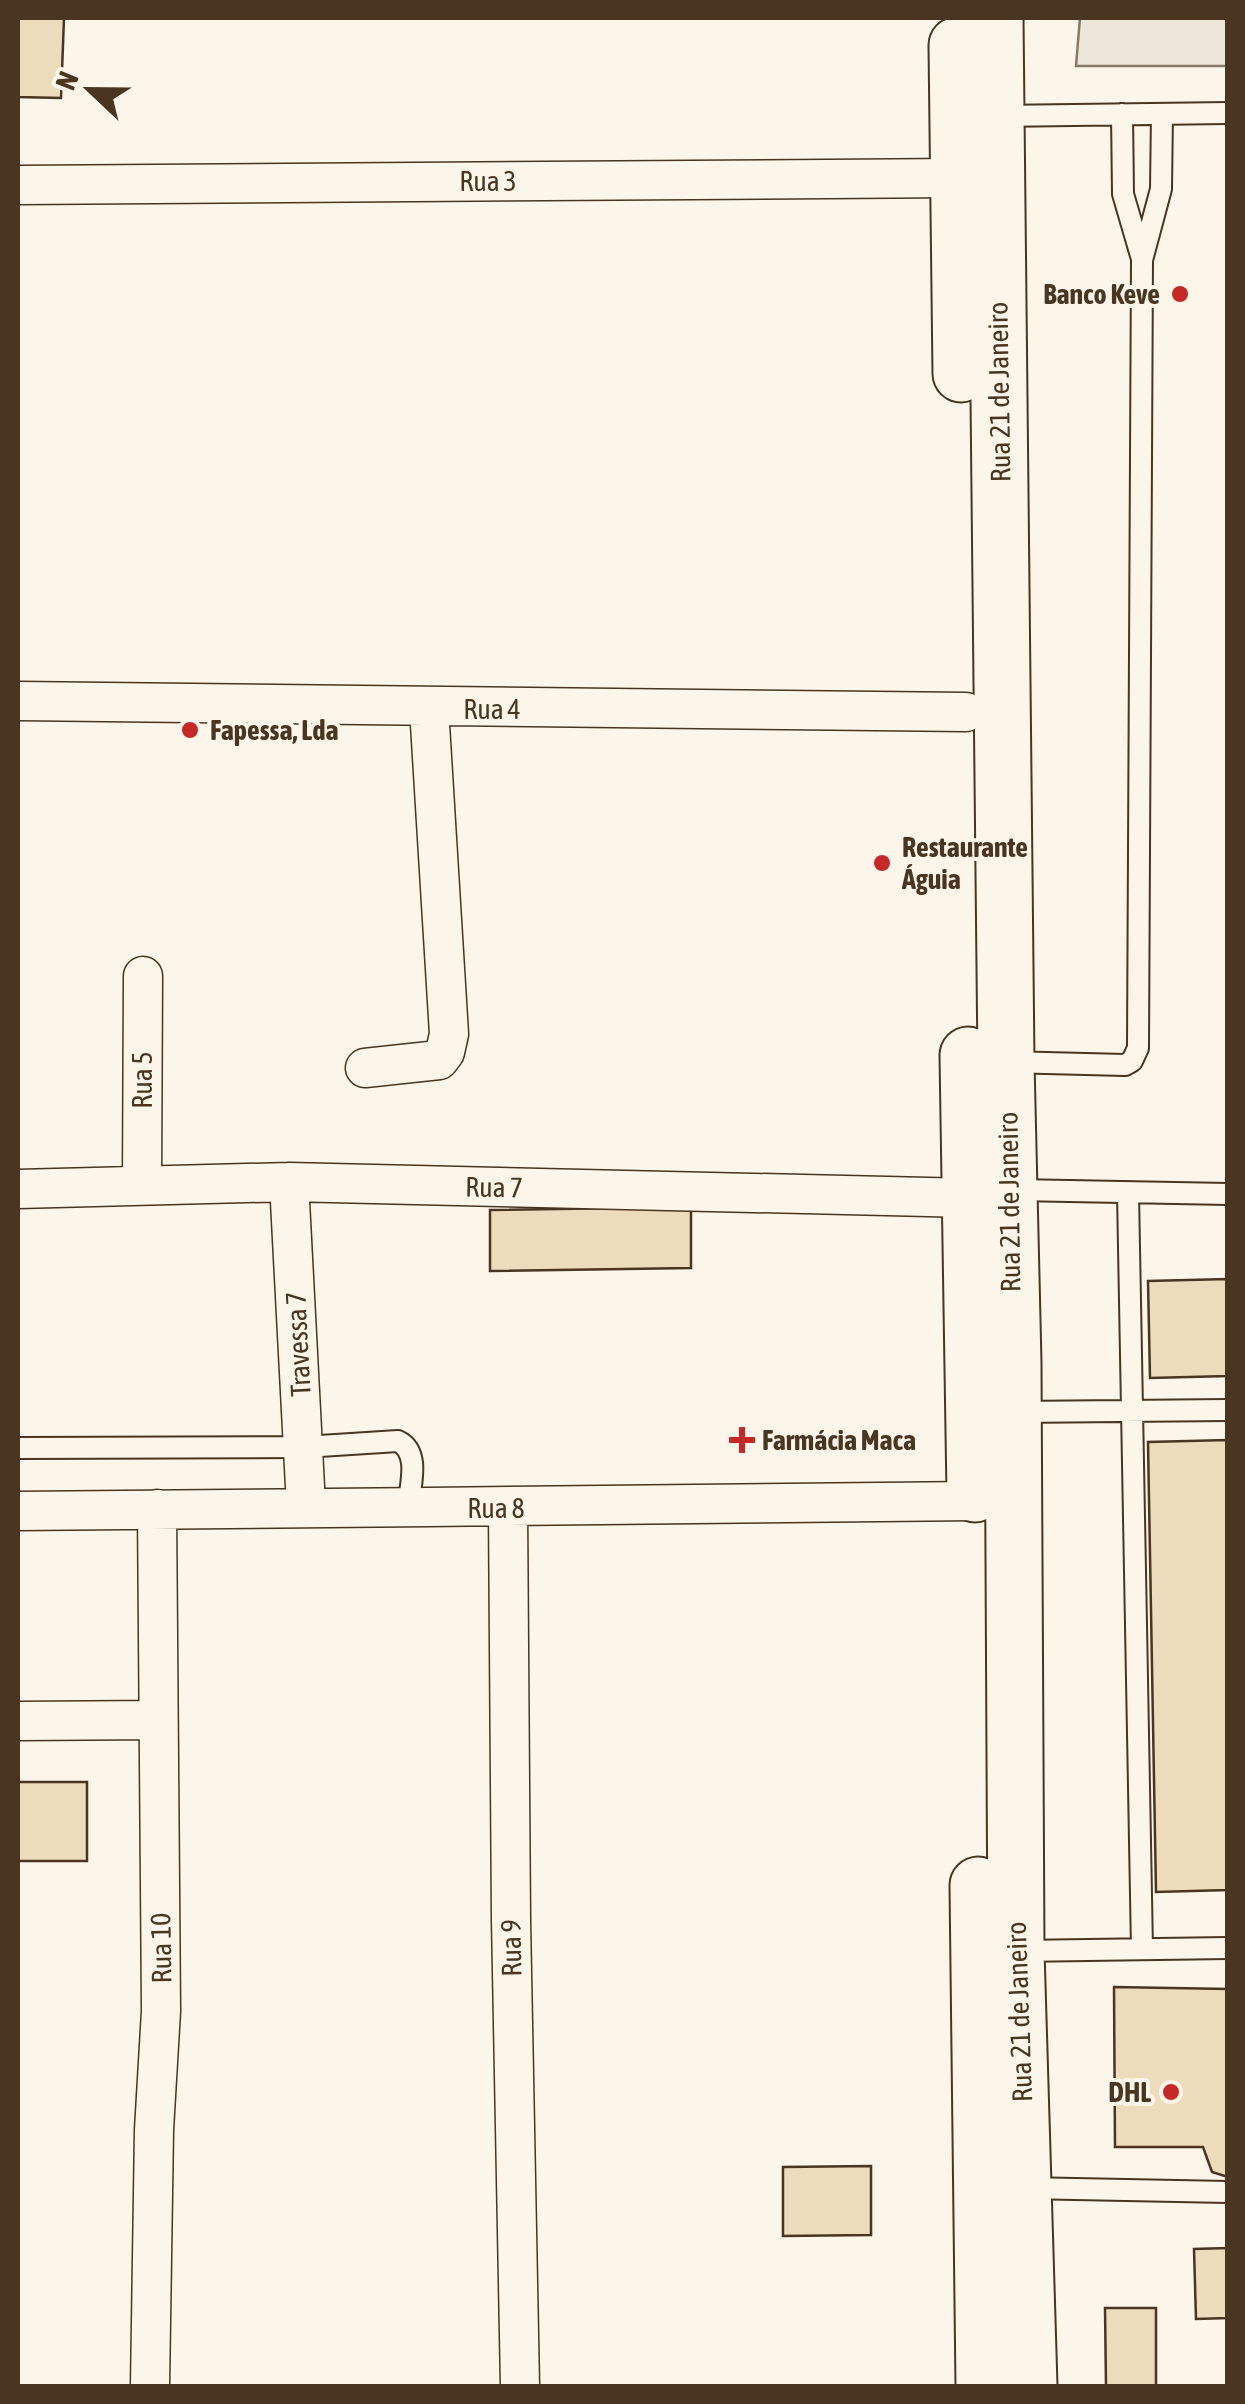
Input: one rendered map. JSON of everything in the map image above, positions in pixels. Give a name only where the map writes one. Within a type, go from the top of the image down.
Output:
[{"type":"main road","points":[[978,110],[1021,18]]},
{"type":"main road","name":"Rua 21 de Janeiro","points":[[966,23],[978,110],[1006,1062],[989,1194],[975,1500],[984,2386]]},
{"type":"main road","name":"Rua 21 de Janeiro","points":[[978,110],[958,178],[966,712],[989,1194],[1013,1412],[1016,1951],[1029,2386]]},
{"type":"street","name":"Rua 3","points":[[18,185],[958,178]]},
{"type":"street","name":"Rua 4","points":[[18,701],[966,712]]},
{"type":"street","points":[[365,1068],[439,1060],[449,1034],[429,708]]},
{"type":"street","name":"Rua 5","points":[[142,1185],[143,976]]},
{"type":"street","name":"Rua 7","points":[[18,1188],[289,1182],[989,1194]]},
{"type":"street","name":"Travessa 7","points":[[289,1182],[306,1506]]},
{"type":"street","name":"Rua 8","points":[[18,1511],[975,1500]]},
{"type":"street","name":"Rua 9","points":[[508,1508],[520,2386]]},
{"type":"street","name":"Rua 10","points":[[150,2386],[154,2130],[162,2010],[157,1510]]},
{"type":"street","points":[[18,1721],[157,1720]]},
{"type":"lane","points":[[978,110],[1228,113]]},
{"type":"lane","points":[[1122,114],[1123,194],[1142,260]]},
{"type":"lane","points":[[1006,1062],[1125,1065],[1132,1061],[1138,1048],[1142,260],[1161,189],[1162,114]]},
{"type":"lane","points":[[1128,1192],[1142,1949]]},
{"type":"lane","points":[[989,1194],[1228,1194]]},
{"type":"lane","points":[[1013,1412],[1228,1410]]},
{"type":"lane","points":[[18,1448],[304,1447],[398,1441],[407,1446],[412,1457],[408,1508]]},
{"type":"lane","points":[[1016,1951],[1228,1948]]},
{"type":"lane","points":[[1022,2188],[1228,2192]]},
{"type":"shaded area","points":[[1080,18],[1227,18],[1227,66],[1076,66]]},
{"type":"building","points":[[18,18],[64,18],[61,98],[18,97]]},
{"type":"building","points":[[691,1207],[691,1268],[490,1271],[490,1210]]},
{"type":"building","points":[[1228,1279],[1228,1376],[1150,1378],[1148,1281]]},
{"type":"building","points":[[1228,1440],[1228,1890],[1156,1892],[1148,1442]]},
{"type":"building","points":[[18,1782],[87,1782],[87,1861],[18,1861]]},
{"type":"building","name":"DHL","points":[[1114,1987],[1228,1989],[1228,2177],[1212,2172],[1203,2147],[1115,2147]]},
{"type":"building","points":[[871,2166],[871,2235],[783,2236],[783,2167]]},
{"type":"building","points":[[1228,2248],[1228,2318],[1196,2319],[1194,2249]]},
{"type":"building","points":[[1105,2308],[1156,2308],[1156,2385],[1201,2386],[1106,2386]]},
{"type":"place","name":"Banco Keve","points":[[1180,294]]},
{"type":"place","name":"Fapessa, Lda","points":[[190,730]]},
{"type":"place","name":"Restaurante Águia","points":[[882,863]]},
{"type":"place","name":"Farmácia Maca","points":[[742,1440]]},
{"type":"place","name":"DHL","points":[[1171,2092]]}]
